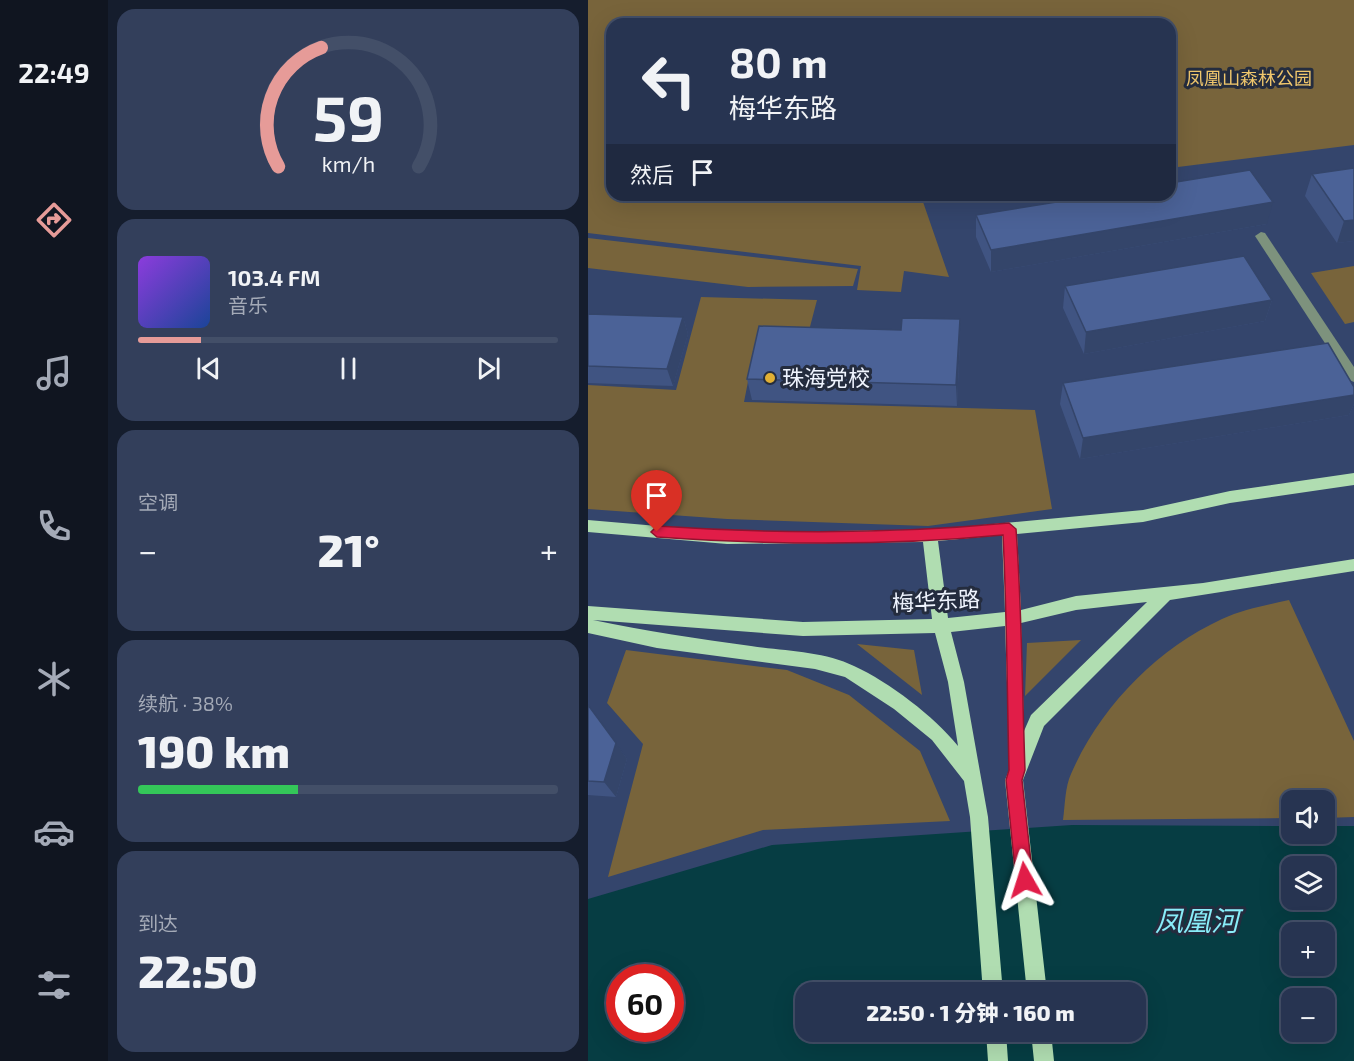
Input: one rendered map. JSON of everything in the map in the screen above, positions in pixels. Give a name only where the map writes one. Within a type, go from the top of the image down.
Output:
[{"type":"main road","points":[[588,526],[727,538],[930,536],[1143,516],[1230,497],[1354,479]]},
{"type":"main road","points":[[1009,529],[1015,618],[1013,646],[1017,770]]},
{"type":"main road","points":[[930,536],[941,626],[956,682],[980,817],[992,982]]},
{"type":"main road","name":"梅华东路","points":[[588,613],[803,629],[941,626],[1015,618],[1076,603],[1166,594],[1290,577],[1354,565]]},
{"type":"main road","points":[[1036,982],[1014,780],[1017,770],[1038,721],[1166,594]]},
{"type":"main road","points":[[588,626],[657,641],[815,662],[849,671],[900,704],[938,734],[972,777]]},
{"type":"main road","points":[[997,1042],[998,1061]]},
{"type":"main road","points":[[1042,1042],[1044,1061]]},
{"type":"lane","points":[[1261,236],[1354,377]]},
{"type":"green space","name":"凤凰山森林公园","points":[[588,0],[1354,0],[1354,145],[1176,167],[1176,18],[606,18],[606,201],[923,201],[949,277],[904,271],[901,292],[857,290],[861,266],[588,233]]},
{"type":"green space","points":[[588,238],[858,269],[853,286],[748,287],[588,268]]},
{"type":"green space","points":[[1354,266],[1354,322],[1345,324],[1311,273]]},
{"type":"green space","points":[[701,297],[817,300],[806,342],[756,341],[744,402],[1035,410],[1052,509],[928,526],[727,519],[588,509],[588,385],[676,390]]},
{"type":"green space","points":[[1289,600],[1354,741],[1354,817],[1335,818],[1335,790],[1281,790],[1281,818],[1063,820],[1069,779],[1083,749],[1114,703],[1153,664],[1175,646],[1222,619]]},
{"type":"green space","points":[[1081,640],[1025,696],[1027,643]]},
{"type":"green space","points":[[857,644],[914,650],[922,695]]},
{"type":"green space","points":[[626,650],[787,670],[849,695],[920,751],[950,821],[763,830],[608,877],[643,744],[607,703]]},
{"type":"water","name":"凤凰河","points":[[1072,825],[1281,826],[1281,844],[1335,844],[1335,826],[1354,826],[1354,1061],[588,1061],[588,899],[772,845]]},
{"type":"building","points":[[1354,168],[1354,220],[1344,221],[1312,174]]},
{"type":"building","points":[[1250,170],[1273,202],[991,250],[976,215],[1063,201],[1176,201],[1176,182]]},
{"type":"building","points":[[1244,256],[1272,300],[1086,332],[1065,286]]},
{"type":"building","points":[[588,314],[683,317],[667,369],[588,366]]},
{"type":"building","points":[[902,318],[960,319],[956,385],[747,379],[759,326],[901,330]]},
{"type":"building","points":[[1328,343],[1354,387],[1354,395],[1083,438],[1063,383]]},
{"type":"building","points":[[588,705],[616,743],[604,782],[588,781]]},
{"type":"place","name":"珠海党校","points":[[770,378]]},
{"type":"route","points":[[657,532],[748,538],[930,536],[1009,529],[1015,618],[1013,646],[1017,770],[1014,780],[1025,880]]}]
